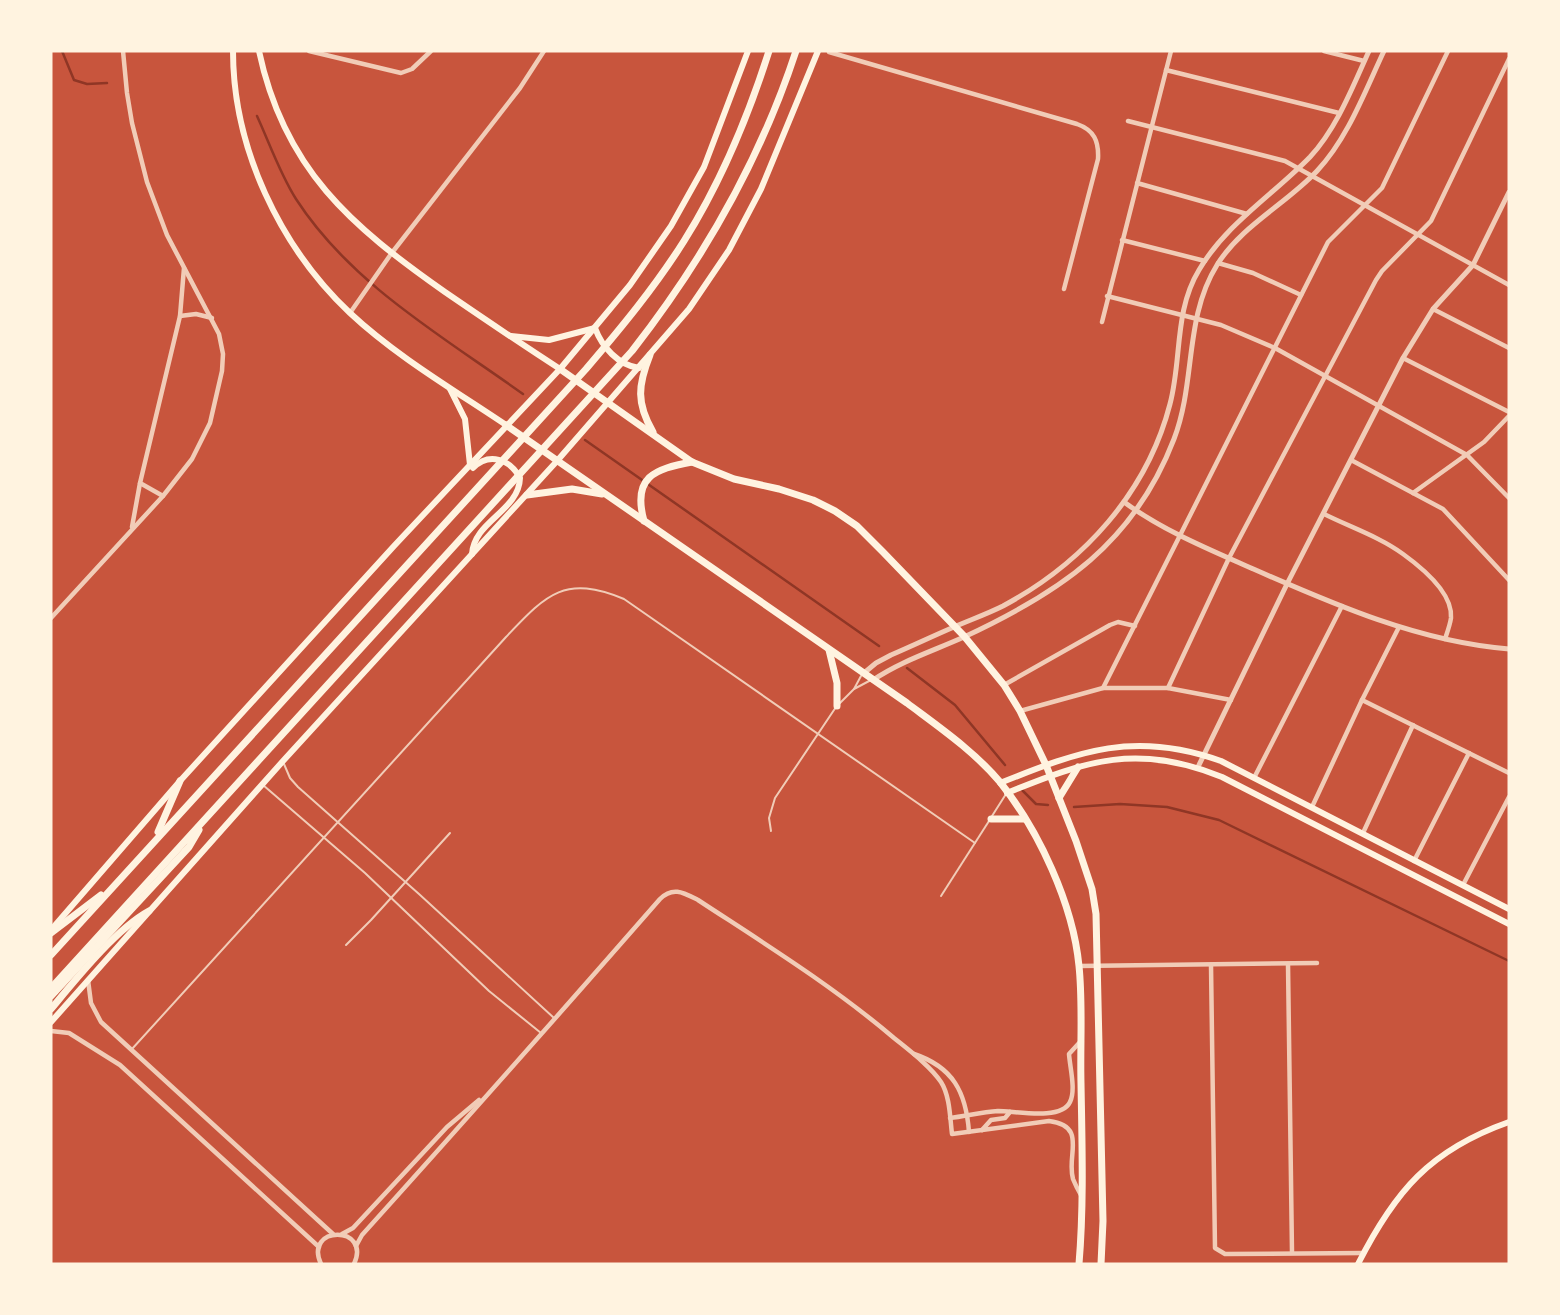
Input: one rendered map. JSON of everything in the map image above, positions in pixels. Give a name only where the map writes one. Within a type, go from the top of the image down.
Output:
[{"type":"main road","points":[[233,51],[238,105],[259,178],[282,228],[294,246],[350,313],[449,387],[950,734],[1007,793],[1052,870],[1069,919],[1079,966],[1079,1264]]},
{"type":"main road","points":[[259,51],[270,93],[294,145],[309,169],[349,218],[391,254],[692,462],[734,479],[793,493],[835,511],[857,526],[964,636],[1004,685],[1046,765],[1092,889],[1097,914],[1103,1221],[1101,1264]]},
{"type":"main road","points":[[51,931],[180,781],[560,369],[643,267],[680,212],[714,143],[748,51]]},
{"type":"main road","points":[[51,955],[613,337],[664,270],[702,210],[732,151],[769,51]]},
{"type":"main road","points":[[51,988],[632,351],[706,248],[742,181],[796,51]]},
{"type":"main road","points":[[788,74],[802,51]]},
{"type":"main road","points":[[51,1022],[283,761],[527,495],[689,309],[714,274],[744,223],[773,162],[818,51]]},
{"type":"main road","points":[[509,336],[550,340],[594,328]]},
{"type":"main road","points":[[594,328],[607,350],[627,365],[639,368]]},
{"type":"main road","points":[[650,355],[640,391],[643,410],[656,435]]},
{"type":"main road","points":[[449,387],[465,419],[470,465]]},
{"type":"main road","points":[[432,506],[440,502],[484,459],[503,460],[516,470],[520,478],[517,493],[476,537],[472,554]]},
{"type":"main road","points":[[644,521],[639,498],[642,487],[650,476],[660,468],[692,462]]},
{"type":"main road","points":[[527,495],[572,489],[606,494]]},
{"type":"main road","points":[[828,649],[837,682],[837,706]]},
{"type":"main road","points":[[1000,783],[1094,749],[1150,744],[1203,755],[1254,778],[1509,909]]},
{"type":"main road","points":[[1007,793],[1050,775],[1117,758],[1144,757],[1198,767],[1509,923]]},
{"type":"main road","points":[[1059,798],[1078,767]]},
{"type":"main road","points":[[155,839],[180,781]]},
{"type":"main road","points":[[991,819],[1024,819]]},
{"type":"main road","points":[[51,996],[189,847],[201,824]]},
{"type":"main road","points":[[51,931],[115,884]]},
{"type":"main road","points":[[51,1009],[118,934],[136,918],[149,911]]},
{"type":"main road","points":[[1358,1264],[1398,1197],[1425,1167],[1451,1148],[1509,1122]]},
{"type":"street","points":[[51,618],[163,496],[192,459],[210,423],[218,393],[223,354],[213,318],[184,267],[156,207],[139,154],[127,93],[123,51]]},
{"type":"street","points":[[309,51],[401,73],[412,69],[431,51]]},
{"type":"street","points":[[350,313],[391,254],[520,88],[544,51]]},
{"type":"street","points":[[1102,323],[1171,51]]},
{"type":"street","points":[[1324,51],[1364,61]]},
{"type":"street","points":[[864,673],[876,663],[1001,607],[1039,584],[1074,558],[1098,535],[1124,502],[1150,460],[1165,422],[1174,387],[1182,314],[1189,289],[1225,234],[1298,168],[1318,146],[1339,113],[1369,51]]},
{"type":"street","points":[[873,680],[902,663],[1027,606],[1087,565],[1111,542],[1135,511],[1162,467],[1175,436],[1185,395],[1196,317],[1207,284],[1218,263],[1248,230],[1311,177],[1340,140],[1384,51]]},
{"type":"street","points":[[1103,688],[1332,236],[1387,181],[1448,51]]},
{"type":"street","points":[[829,52],[1077,124],[1091,131],[1098,143],[1098,159],[1064,289]]},
{"type":"street","points":[[1168,688],[1229,558],[1382,271],[1431,221],[1509,60]]},
{"type":"street","points":[[1167,70],[1339,113]]},
{"type":"street","points":[[1128,121],[1255,153],[1298,168],[1509,285]]},
{"type":"street","points":[[1137,183],[1248,214]]},
{"type":"street","points":[[1198,767],[1287,584],[1403,358],[1433,309],[1473,265],[1509,192]]},
{"type":"street","points":[[1122,240],[1205,261]]},
{"type":"street","points":[[1218,263],[1253,273],[1301,295]]},
{"type":"street","points":[[132,527],[180,316],[184,267]]},
{"type":"street","points":[[1107,296],[1196,317],[1275,348],[1467,455],[1509,498]]},
{"type":"street","points":[[1433,309],[1509,348]]},
{"type":"street","points":[[180,316],[196,314],[213,318]]},
{"type":"street","points":[[1403,358],[1509,414],[1484,442],[1413,493]]},
{"type":"street","points":[[1351,460],[1435,504],[1451,516],[1509,580]]},
{"type":"street","points":[[140,483],[163,496]]},
{"type":"street","points":[[1124,502],[1135,511],[1229,558],[1287,584],[1399,627],[1445,639],[1509,649]]},
{"type":"street","points":[[1324,514],[1402,553],[1441,590],[1450,608],[1451,618],[1445,639]]},
{"type":"street","points":[[1254,778],[1343,605]]},
{"type":"street","points":[[1004,685],[1111,625],[1118,622],[1135,626]]},
{"type":"street","points":[[1311,808],[1399,627]]},
{"type":"street","points":[[1020,711],[1103,688],[1168,688],[1231,700]]},
{"type":"street","points":[[1362,700],[1509,774]]},
{"type":"street","points":[[1363,833],[1413,725]]},
{"type":"street","points":[[1414,861],[1469,753]]},
{"type":"street","points":[[1463,886],[1509,797]]},
{"type":"street","points":[[356,1246],[362,1235],[660,898],[667,892],[678,891],[698,900],[812,974],[870,1017],[913,1054],[941,1083],[952,1134],[1049,1121],[1061,1122],[1074,1141],[1073,1179],[1081,1195]]},
{"type":"street","points":[[1079,966],[1317,963]]},
{"type":"street","points":[[1287,964],[1292,1252]]},
{"type":"street","points":[[1211,965],[1215,1248],[1225,1254],[1364,1253]]},
{"type":"street","points":[[88,980],[91,1003],[101,1022],[333,1234]]},
{"type":"street","points":[[51,1031],[69,1033],[120,1065],[319,1247]]},
{"type":"street","points":[[950,1118],[1010,1112],[1059,1112],[1066,1108],[1071,1101],[1072,1089],[1069,1054],[1080,1042]]},
{"type":"street","points":[[913,1054],[931,1060],[957,1083],[968,1116],[969,1132]]},
{"type":"street","points":[[319,1263],[319,1247],[322,1241],[333,1234],[342,1234],[353,1228],[447,1127],[488,1092]]},
{"type":"street","points":[[981,1130],[991,1120],[1004,1118],[1010,1112]]},
{"type":"street","points":[[342,1234],[356,1246],[357,1258],[354,1264]]},
{"type":"lane","points":[[131,1051],[529,613],[541,602],[565,589],[600,589],[624,599],[975,843]]},
{"type":"lane","points":[[771,831],[769,818],[775,798],[837,706],[854,689],[864,673]]},
{"type":"lane","points":[[854,689],[873,680]]},
{"type":"lane","points":[[283,761],[293,782],[555,1019]]},
{"type":"lane","points":[[263,784],[325,837],[463,967],[542,1034]]},
{"type":"lane","points":[[942,896],[1007,793]]},
{"type":"lane","points":[[346,945],[450,833]]},
{"type":"waterway","points":[[62,51],[74,80],[87,84],[107,83]]},
{"type":"waterway","points":[[257,116],[296,199],[343,257],[400,307],[523,394]]},
{"type":"waterway","points":[[585,440],[879,646]]},
{"type":"waterway","points":[[907,668],[955,705],[1005,765]]},
{"type":"waterway","points":[[1022,790],[1036,804],[1048,805]]},
{"type":"waterway","points":[[1074,807],[1120,804],[1167,807],[1219,820],[1509,961]]}]
